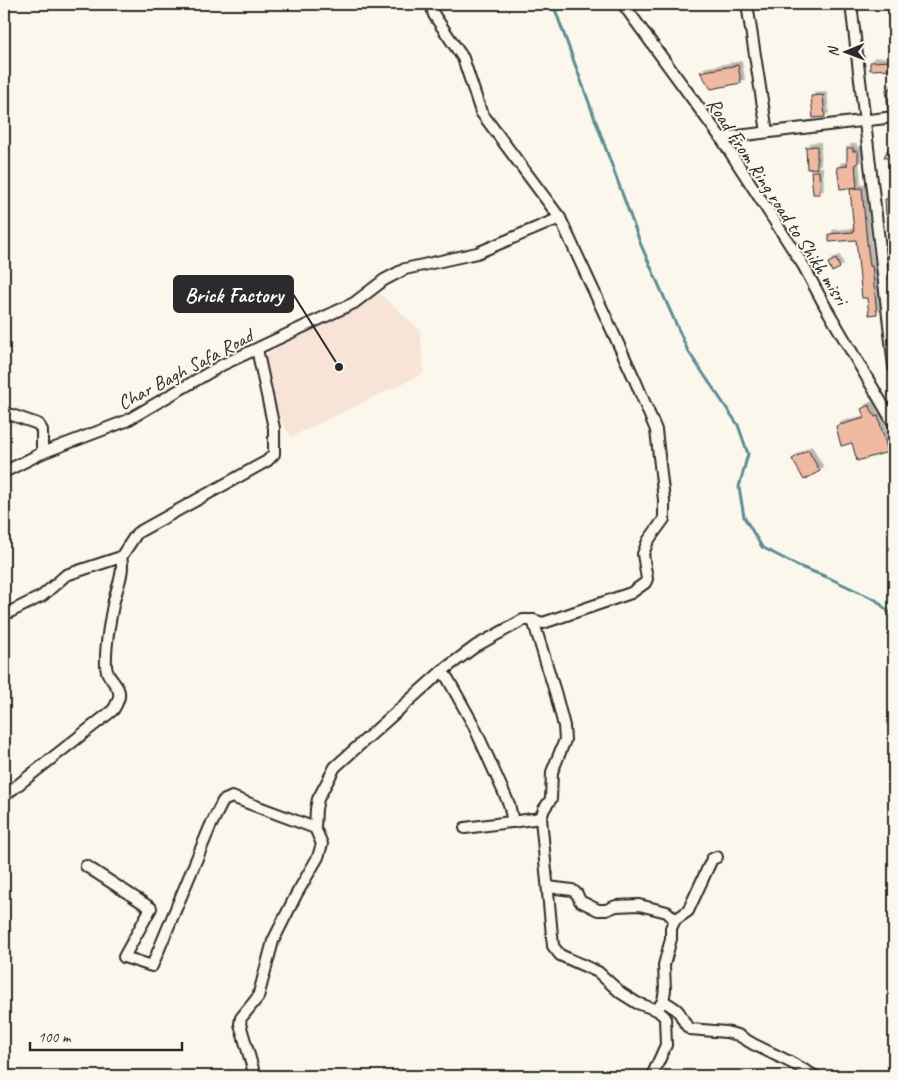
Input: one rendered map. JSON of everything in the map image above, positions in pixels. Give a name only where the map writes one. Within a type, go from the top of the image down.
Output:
[{"type":"street","points":[[252,1076],[253,1069],[240,1024],[241,1018],[258,997],[273,941],[318,857],[322,844],[315,828],[316,809],[318,799],[335,767],[442,672],[476,646],[523,620],[543,623],[631,593],[645,583],[647,579],[643,554],[648,541],[664,519],[664,500],[656,430],[635,380],[560,218],[481,112],[462,58],[434,15],[431,4]]},
{"type":"street","name":"Road From Ring road to Shikh misri","points":[[623,4],[721,138],[803,265],[894,424]]},
{"type":"street","points":[[747,4],[767,132]]},
{"type":"street","points":[[850,4],[894,367]]},
{"type":"street","points":[[721,138],[894,117]]},
{"type":"street","name":"Char Bagh Safa Road","points":[[4,472],[42,453],[126,421],[222,366],[354,304],[384,280],[405,269],[477,253],[560,218]]},
{"type":"street","points":[[4,615],[42,596],[66,575],[121,557],[137,533],[267,461],[274,454],[274,428],[258,349]]},
{"type":"street","points":[[4,414],[38,424],[42,430],[42,453]]},
{"type":"street","points":[[4,796],[113,710],[119,699],[119,689],[110,678],[106,669],[106,643],[123,566],[121,557]]},
{"type":"street","points":[[533,620],[556,694],[564,726],[565,740],[552,772],[551,799],[544,809],[541,818],[553,946],[560,955],[598,972],[621,993],[637,1003],[676,1009],[686,1026],[690,1029],[738,1035],[815,1076]]},
{"type":"street","points":[[442,672],[448,679],[473,724],[509,804],[513,822]]},
{"type":"street","points":[[86,866],[151,908],[124,957],[152,966],[210,827],[223,801],[232,797],[315,828]]},
{"type":"street","points":[[465,828],[541,818]]},
{"type":"street","points":[[652,1076],[666,1045],[665,1017],[660,1006],[666,990],[664,965],[671,939],[671,928],[675,920],[688,911],[712,859],[717,857]]},
{"type":"street","points":[[548,887],[572,890],[577,894],[580,901],[598,910],[606,910],[616,906],[639,905],[667,912],[675,920]]},
{"type":"shaded area","points":[[379,293],[420,330],[424,373],[291,437],[252,362]]},
{"type":"building","points":[[894,61],[894,69],[870,70],[870,62]]},
{"type":"building","points":[[738,65],[741,83],[711,89],[700,72]]},
{"type":"building","points":[[894,88],[894,110],[888,111],[886,89]]},
{"type":"building","points":[[823,95],[825,117],[813,118],[811,96]]},
{"type":"building","points":[[817,146],[817,168],[807,169],[806,147]]},
{"type":"building","points":[[847,148],[853,148],[853,151],[858,151],[858,164],[855,164],[857,187],[840,189],[837,167],[847,166]]},
{"type":"building","points":[[888,149],[894,153],[894,162],[884,157]]},
{"type":"building","points":[[811,171],[819,171],[820,194],[813,194]]},
{"type":"building","points":[[862,188],[867,243],[870,266],[872,266],[877,314],[869,315],[867,298],[862,298],[856,240],[829,242],[829,234],[854,232],[850,189]]},
{"type":"building","points":[[885,199],[894,199],[894,214],[886,215]]},
{"type":"building","points":[[836,259],[840,268],[832,272],[828,263]]},
{"type":"building","points":[[869,405],[875,417],[878,416],[888,452],[857,461],[852,443],[841,446],[836,426],[865,418],[861,409]]},
{"type":"building","points":[[808,450],[820,471],[804,480],[792,459]]},
{"type":"waterway","points":[[553,4],[641,245],[688,351],[738,425],[748,454],[739,487],[744,517],[762,547],[798,566],[827,577],[876,600],[894,617]]},
{"type":"place","name":"Brick Factory","points":[[339,367]]}]
